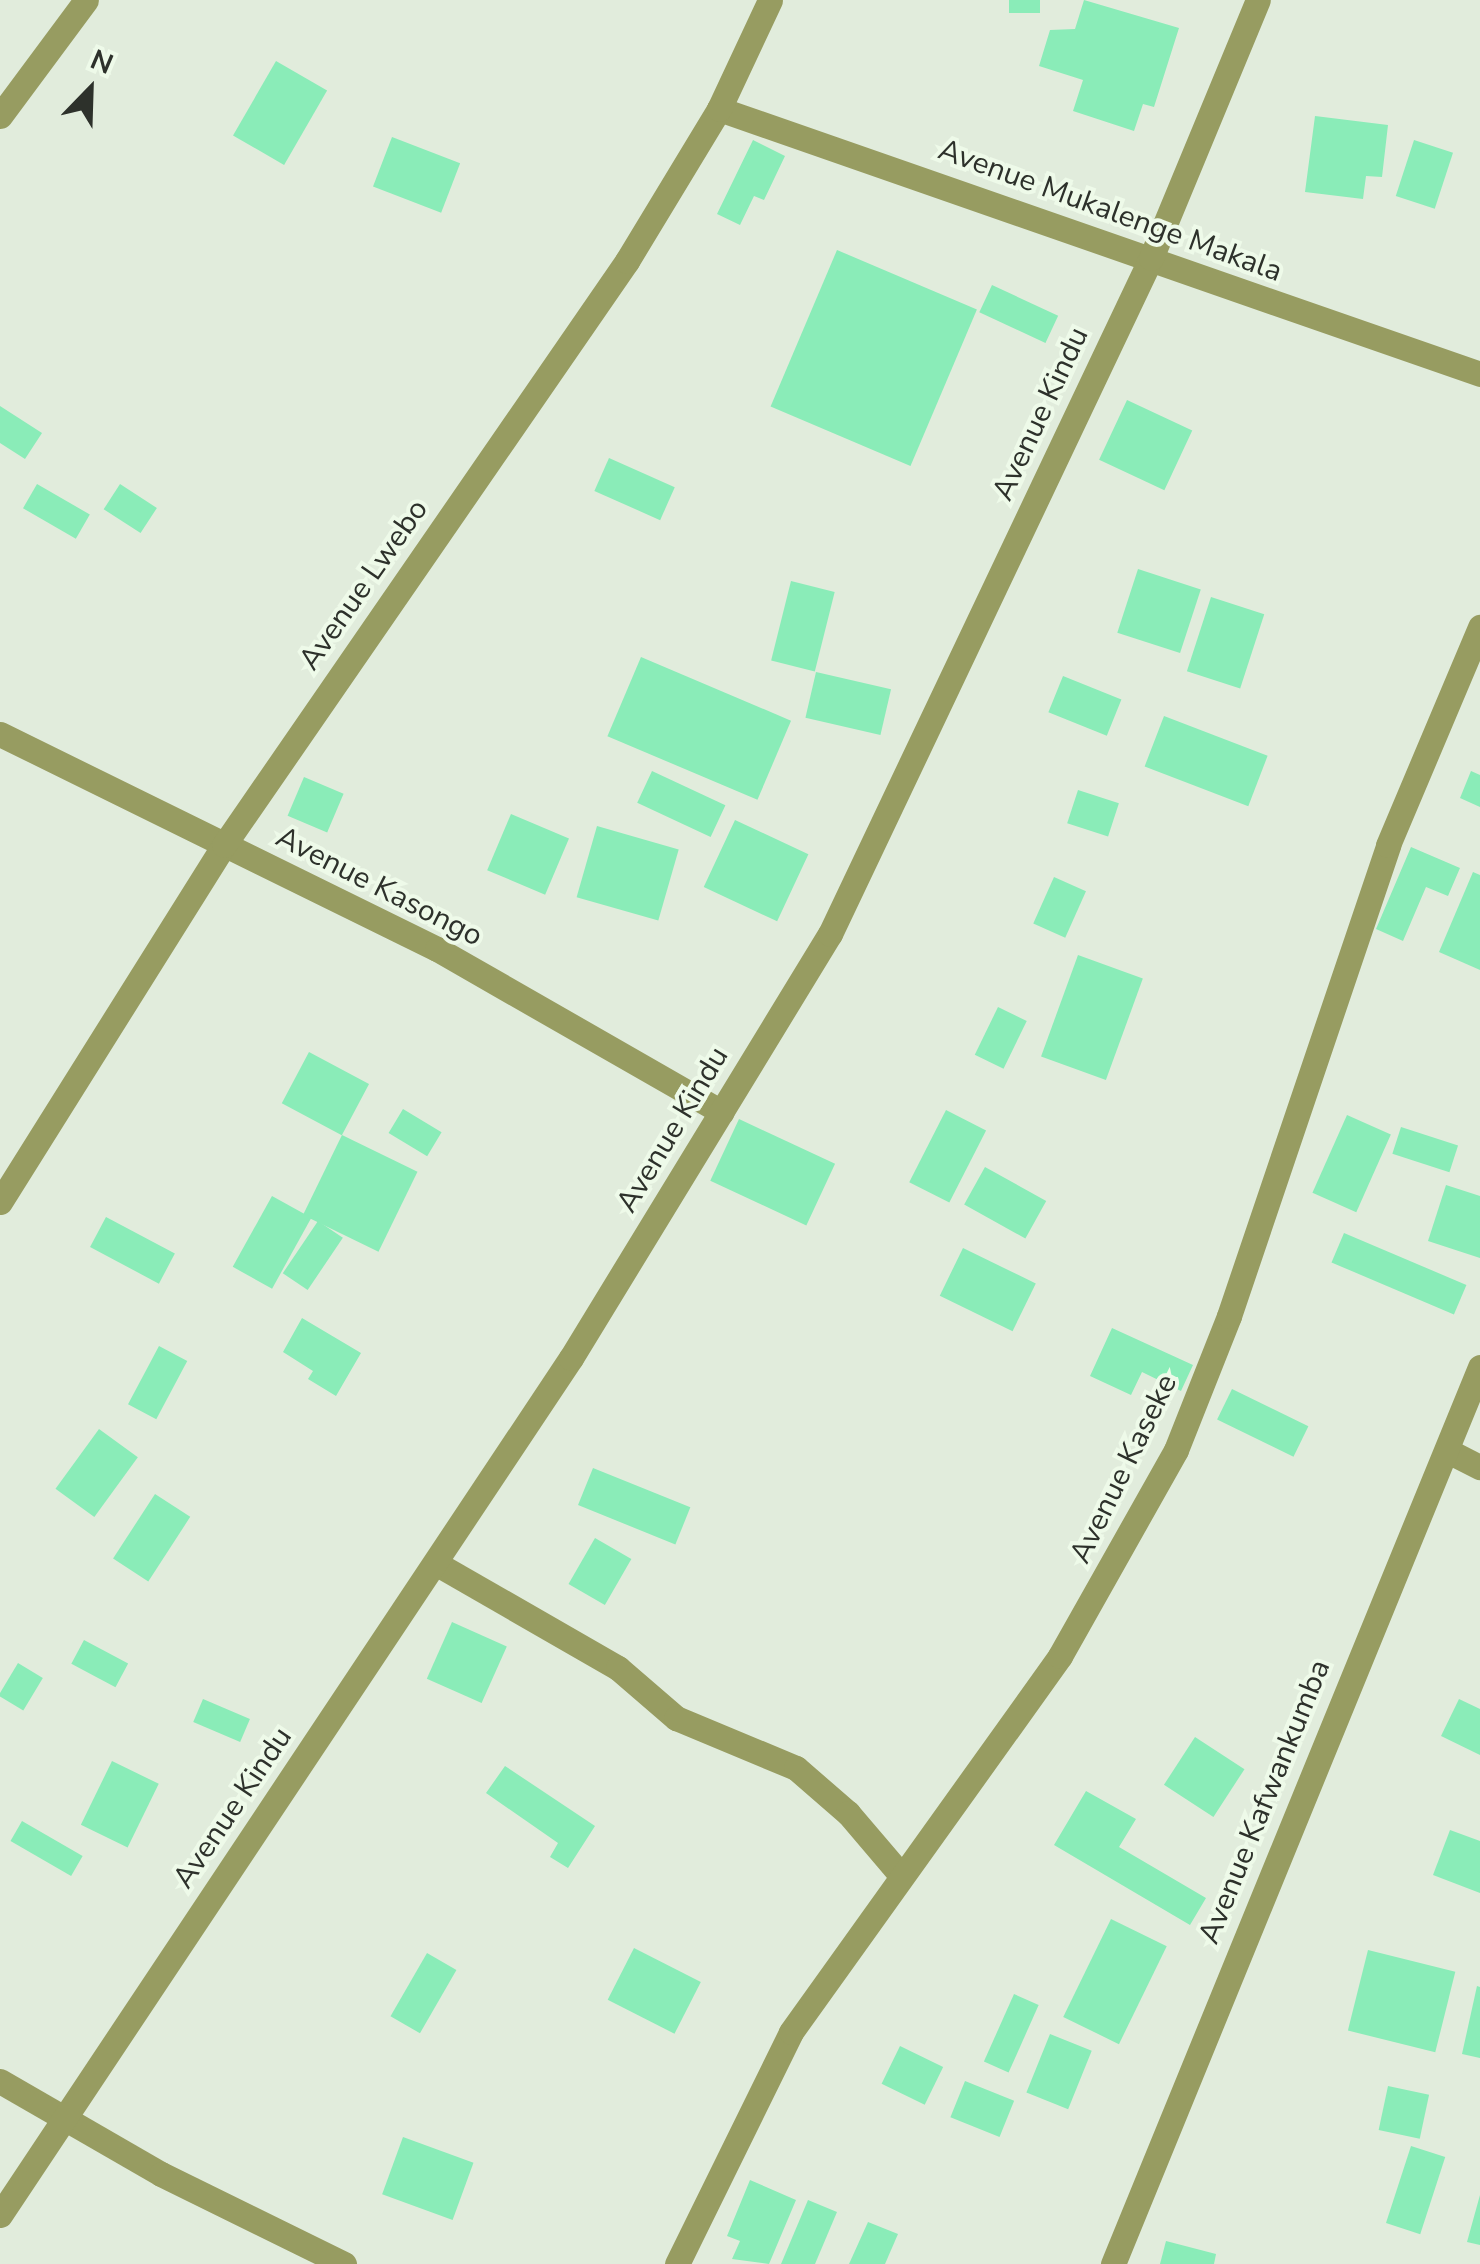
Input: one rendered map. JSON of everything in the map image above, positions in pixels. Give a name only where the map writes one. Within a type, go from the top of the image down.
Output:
[{"type":"street","points":[[0,116],[86,0]]},
{"type":"street","name":"Avenue Lwebo","points":[[0,1202],[224,845],[627,261],[719,109],[770,0]]},
{"type":"street","name":"Avenue Kindu","points":[[0,2215],[437,1564],[830,934],[1152,258],[1258,0]]},
{"type":"street","name":"Avenue Mukalenge Makala","points":[[719,109],[1480,374]]},
{"type":"street","name":"Avenue Kaseke","points":[[677,2264],[764,2080],[900,1874],[1060,1656],[1176,1450],[1229,1316],[1388,845],[1480,626]]},
{"type":"street","name":"Avenue Kasongo","points":[[0,734],[437,950],[722,1112]]},
{"type":"street","name":"Avenue Kafwankumba","points":[[1113,2264],[1480,1366]]},
{"type":"street","points":[[1448,1451],[1480,1467]]},
{"type":"street","points":[[437,1564],[618,1668],[676,1718],[796,1768],[848,1814],[900,1874]]},
{"type":"street","points":[[0,2081],[67,2116],[161,2174],[344,2264]]},
{"type":"building","points":[[1009,0],[1040,0],[1040,13],[1009,13]]},
{"type":"building","points":[[1084,0],[1179,28],[1154,107],[1143,104],[1134,131],[1073,111],[1083,80],[1039,66],[1050,30],[1075,29]]},
{"type":"building","points":[[276,61],[327,90],[284,165],[233,135]]},
{"type":"building","points":[[1315,116],[1388,125],[1382,177],[1366,176],[1363,199],[1305,192]]},
{"type":"building","points":[[392,137],[460,163],[441,213],[373,186]]},
{"type":"building","points":[[753,140],[785,156],[764,200],[754,196],[740,225],[717,214]]},
{"type":"building","points":[[1414,140],[1453,153],[1435,209],[1396,196]]},
{"type":"building","points":[[837,250],[977,309],[910,466],[771,406]]},
{"type":"building","points":[[992,285],[1058,316],[1045,343],[979,312]]},
{"type":"building","points":[[1127,400],[1192,430],[1164,490],[1099,460]]},
{"type":"building","points":[[0,406],[42,433],[25,459],[0,443]]},
{"type":"building","points":[[609,458],[675,487],[660,520],[594,491]]},
{"type":"building","points":[[37,484],[90,514],[76,539],[23,508]]},
{"type":"building","points":[[120,484],[157,508],[141,533],[104,509]]},
{"type":"building","points":[[1138,569],[1201,589],[1180,653],[1117,633]]},
{"type":"building","points":[[791,581],[835,592],[815,671],[771,661]]},
{"type":"building","points":[[1211,597],[1264,614],[1240,688],[1187,671]]},
{"type":"building","points":[[641,657],[791,721],[757,800],[607,736]]},
{"type":"building","points":[[816,672],[891,689],[880,735],[805,718]]},
{"type":"building","points":[[1063,676],[1121,700],[1107,736],[1048,712]]},
{"type":"building","points":[[1164,716],[1268,756],[1248,806],[1145,766]]},
{"type":"building","points":[[652,771],[725,805],[711,837],[637,803]]},
{"type":"building","points":[[1471,771],[1480,775],[1480,807],[1460,798]]},
{"type":"building","points":[[304,777],[344,794],[327,832],[288,816]]},
{"type":"building","points":[[1078,790],[1119,803],[1108,837],[1067,823]]},
{"type":"building","points":[[511,814],[569,839],[545,895],[487,870]]},
{"type":"building","points":[[735,820],[808,854],[777,921],[704,887]]},
{"type":"building","points":[[597,826],[679,849],[658,921],[577,897]]},
{"type":"building","points":[[1411,847],[1460,868],[1448,896],[1426,887],[1403,941],[1376,929]]},
{"type":"building","points":[[1473,872],[1480,875],[1480,970],[1439,952]]},
{"type":"building","points":[[1054,877],[1086,891],[1065,938],[1033,924]]},
{"type":"building","points":[[1078,955],[1143,979],[1106,1080],[1041,1056]]},
{"type":"building","points":[[998,1007],[1027,1021],[1004,1069],[975,1055]]},
{"type":"building","points":[[309,1052],[369,1084],[342,1135],[282,1103]]},
{"type":"building","points":[[403,1109],[442,1132],[427,1156],[389,1133]]},
{"type":"building","points":[[946,1110],[986,1130],[949,1203],[909,1182]]},
{"type":"building","points":[[1347,1115],[1391,1135],[1356,1212],[1312,1193]]},
{"type":"building","points":[[739,1119],[835,1164],[806,1225],[710,1181]]},
{"type":"building","points":[[1401,1127],[1458,1146],[1449,1172],[1392,1154]]},
{"type":"building","points":[[342,1135],[417,1172],[378,1252],[303,1215]]},
{"type":"building","points":[[985,1167],[1046,1201],[1025,1239],[964,1205]]},
{"type":"building","points":[[1446,1185],[1480,1196],[1480,1258],[1428,1241]]},
{"type":"building","points":[[272,1196],[311,1218],[272,1289],[233,1267]]},
{"type":"building","points":[[106,1217],[175,1254],[159,1284],[90,1247]]},
{"type":"building","points":[[318,1221],[343,1238],[308,1290],[283,1273]]},
{"type":"building","points":[[1344,1233],[1466,1285],[1454,1314],[1331,1262]]},
{"type":"building","points":[[963,1248],[1036,1284],[1013,1331],[940,1296]]},
{"type":"building","points":[[302,1318],[361,1353],[336,1396],[308,1379],[313,1371],[283,1352]]},
{"type":"building","points":[[1112,1328],[1193,1365],[1181,1391],[1142,1372],[1131,1395],[1090,1376]]},
{"type":"building","points":[[159,1346],[187,1361],[156,1419],[128,1404]]},
{"type":"building","points":[[1232,1389],[1308,1426],[1293,1457],[1217,1420]]},
{"type":"building","points":[[99,1429],[138,1457],[94,1517],[56,1489]]},
{"type":"building","points":[[593,1468],[690,1507],[675,1544],[578,1505]]},
{"type":"building","points":[[155,1494],[190,1517],[148,1581],[113,1559]]},
{"type":"building","points":[[595,1538],[631,1559],[605,1605],[568,1584]]},
{"type":"building","points":[[452,1622],[507,1646],[482,1703],[427,1679]]},
{"type":"building","points":[[84,1640],[128,1663],[115,1687],[71,1664]]},
{"type":"building","points":[[18,1663],[43,1678],[23,1711],[0,1697]]},
{"type":"building","points":[[203,1699],[250,1719],[240,1742],[193,1722]]},
{"type":"building","points":[[1459,1699],[1480,1709],[1480,1755],[1441,1736]]},
{"type":"building","points":[[1195,1737],[1244,1769],[1213,1817],[1164,1785]]},
{"type":"building","points":[[112,1761],[159,1784],[128,1848],[81,1825]]},
{"type":"building","points":[[505,1766],[595,1826],[568,1868],[550,1857],[558,1843],[486,1793]]},
{"type":"building","points":[[1086,1791],[1136,1819],[1119,1847],[1206,1898],[1190,1925],[1054,1845]]},
{"type":"building","points":[[22,1821],[83,1856],[71,1876],[10,1841]]},
{"type":"building","points":[[1450,1830],[1480,1841],[1480,1893],[1433,1875]]},
{"type":"building","points":[[1111,1919],[1167,1946],[1119,2044],[1063,2017]]},
{"type":"building","points":[[634,1948],[701,1982],[674,2034],[608,2000]]},
{"type":"building","points":[[1368,1950],[1455,1972],[1435,2052],[1348,2031]]},
{"type":"building","points":[[427,1953],[456,1970],[420,2033],[390,2016]]},
{"type":"building","points":[[1477,1986],[1480,1987],[1480,2058],[1462,2054]]},
{"type":"building","points":[[1014,1994],[1039,2005],[1009,2073],[984,2062]]},
{"type":"building","points":[[1050,2034],[1092,2051],[1068,2109],[1026,2092]]},
{"type":"building","points":[[900,2046],[943,2067],[925,2105],[882,2084]]},
{"type":"building","points":[[965,2081],[1014,2101],[1000,2137],[950,2117]]},
{"type":"building","points":[[1388,2086],[1429,2095],[1420,2139],[1379,2130]]},
{"type":"building","points":[[403,2137],[473,2163],[453,2220],[382,2194]]},
{"type":"building","points":[[1411,2146],[1445,2157],[1420,2234],[1386,2223]]},
{"type":"building","points":[[750,2180],[796,2200],[769,2264],[732,2259],[740,2241],[727,2236]]},
{"type":"building","points":[[1480,2195],[1480,2245],[1467,2242]]},
{"type":"building","points":[[808,2200],[837,2212],[815,2264],[781,2264]]},
{"type":"building","points":[[868,2222],[898,2234],[885,2264],[849,2264]]},
{"type":"building","points":[[1166,2241],[1216,2254],[1214,2264],[1160,2264]]}]
